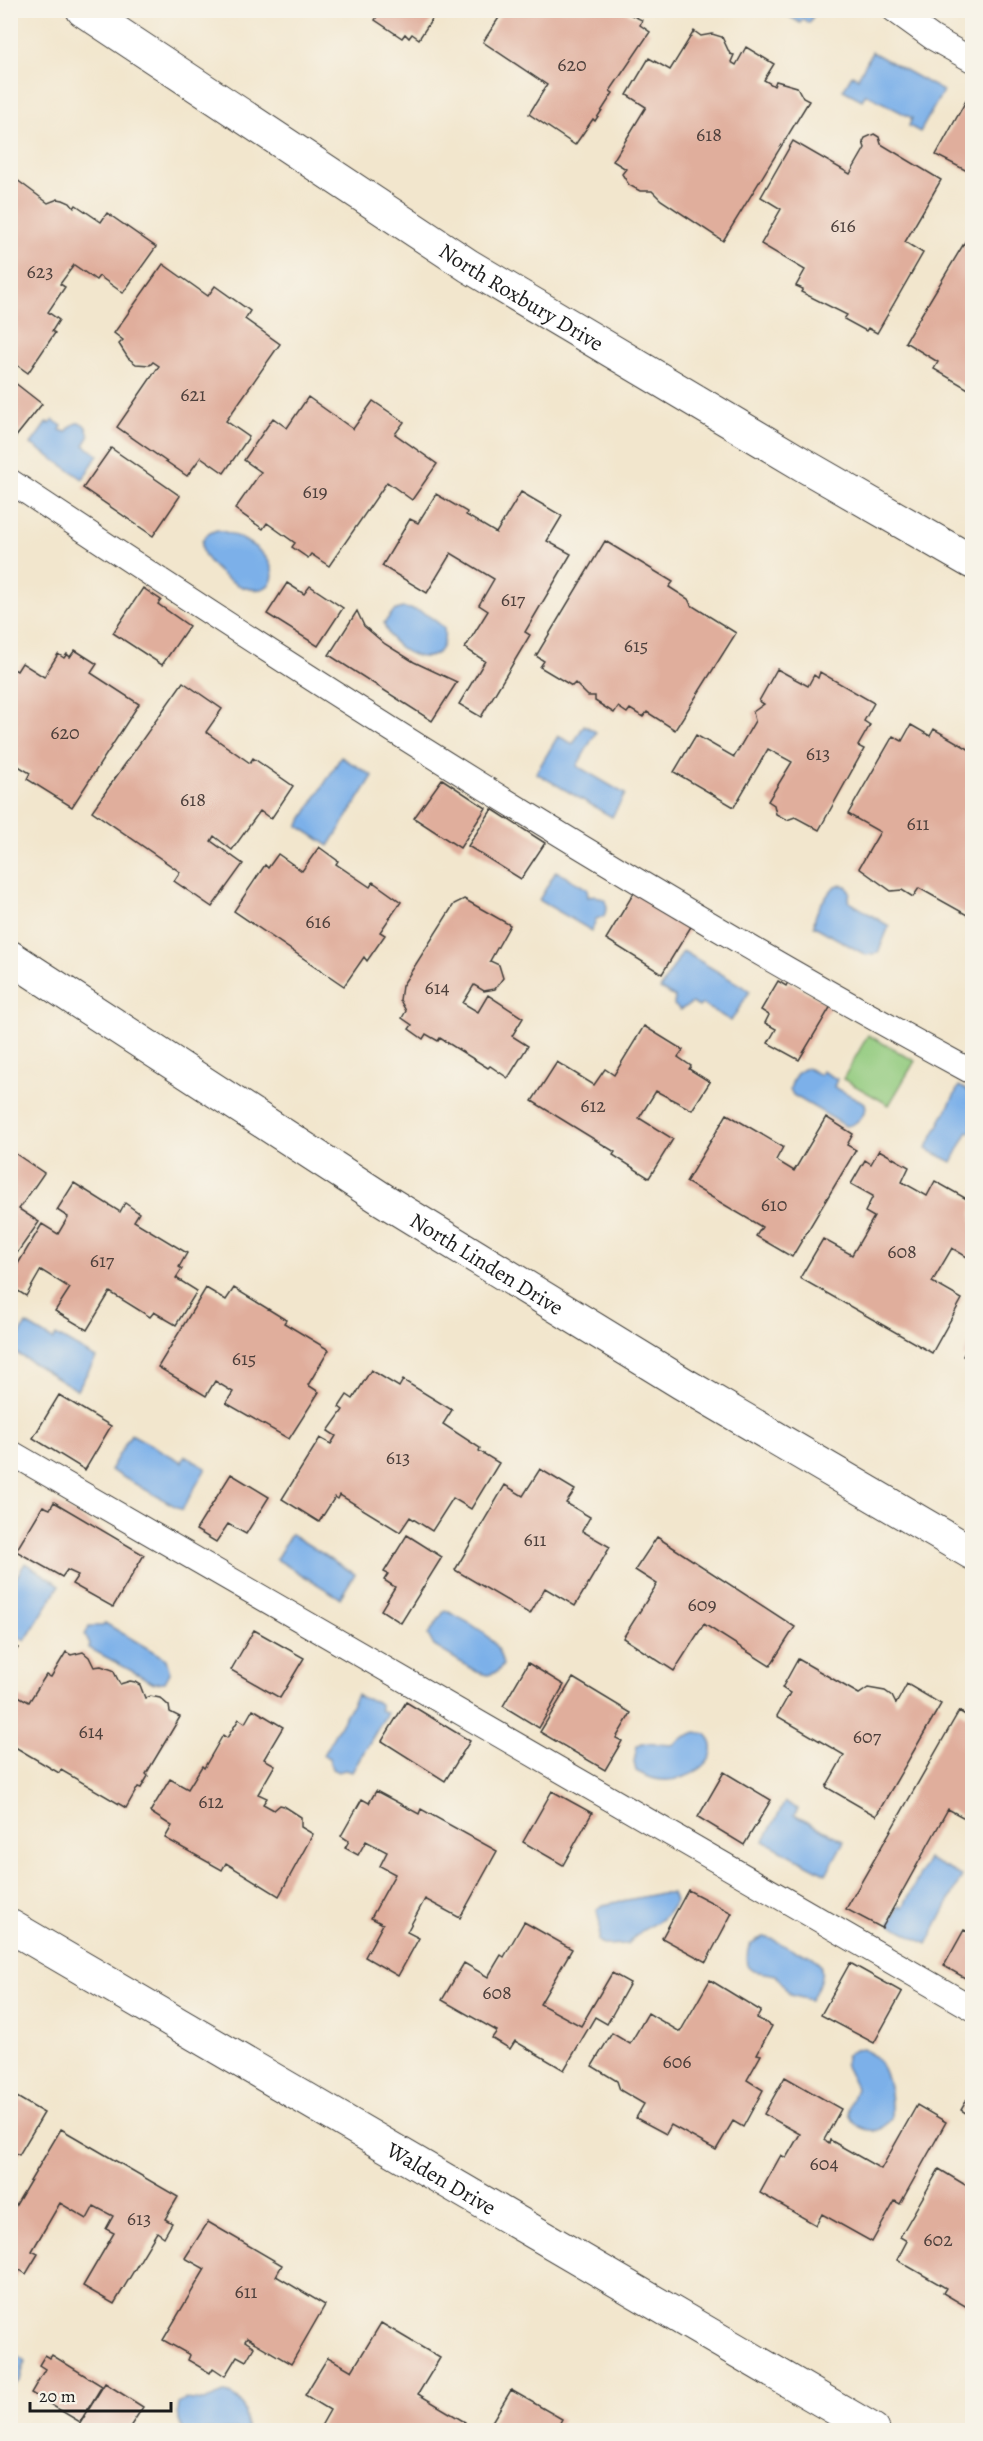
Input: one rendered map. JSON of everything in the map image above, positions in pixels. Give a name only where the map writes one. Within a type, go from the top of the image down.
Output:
[{"type":"street","name":"North Roxbury Drive","points":[[83,10],[470,266],[797,461],[972,562]]},
{"type":"street","name":"North Linden Drive","points":[[10,957],[392,1205],[682,1383],[972,1553]]},
{"type":"street","name":"Walden Drive","points":[[10,1926],[873,2430]]},
{"type":"lane","points":[[894,10],[933,38],[972,60]]},
{"type":"lane","points":[[10,481],[229,627],[451,768],[690,912],[972,1072]]},
{"type":"lane","points":[[10,1452],[972,2008]]},
{"type":"green space","points":[[868,1035],[915,1061],[889,1105],[843,1079]]},
{"type":"water","points":[[780,11],[816,11],[809,23],[803,19],[800,23]]},
{"type":"water","points":[[872,52],[943,91],[920,132],[909,126],[912,118],[866,94],[862,100],[843,90],[852,75],[858,78]]},
{"type":"water","points":[[53,420],[62,426],[60,430],[66,432],[76,423],[83,424],[88,431],[89,437],[84,445],[98,455],[83,479],[31,444],[47,422],[50,424]]},
{"type":"water","points":[[217,530],[239,538],[261,552],[272,571],[273,577],[268,585],[259,589],[246,588],[237,585],[217,571],[203,552],[202,543],[206,536]]},
{"type":"water","points":[[402,608],[425,614],[444,628],[443,643],[438,652],[430,657],[419,657],[408,653],[389,635],[384,623],[394,611]]},
{"type":"water","points":[[584,725],[596,732],[577,766],[625,794],[612,817],[536,773],[558,736],[573,744]]},
{"type":"water","points":[[341,757],[373,776],[329,846],[298,826]]},
{"type":"water","points":[[556,871],[587,889],[588,897],[594,895],[605,900],[607,907],[604,916],[596,919],[592,931],[539,900]]},
{"type":"water","points":[[835,886],[846,886],[850,892],[848,901],[889,926],[878,953],[866,955],[814,926],[814,920],[821,905]]},
{"type":"water","points":[[683,951],[750,991],[731,1021],[702,1004],[699,1007],[692,1003],[680,1010],[674,1005],[675,997],[660,989]]},
{"type":"water","points":[[807,1068],[820,1075],[822,1071],[837,1079],[834,1087],[865,1103],[866,1108],[859,1120],[846,1126],[793,1095],[790,1089],[794,1078],[800,1071]]},
{"type":"water","points":[[959,1086],[972,1093],[972,1133],[968,1131],[952,1162],[926,1149]]},
{"type":"water","points":[[26,1324],[53,1340],[56,1335],[96,1358],[77,1390],[11,1350]]},
{"type":"water","points":[[131,1434],[182,1462],[185,1456],[206,1468],[182,1510],[110,1470]]},
{"type":"water","points":[[291,1534],[355,1574],[340,1598],[276,1559]]},
{"type":"water","points":[[25,1563],[60,1585],[25,1641],[11,1632],[11,1586]]},
{"type":"water","points":[[445,1610],[473,1625],[489,1637],[500,1654],[503,1665],[497,1672],[488,1675],[477,1672],[434,1646],[428,1635]]},
{"type":"water","points":[[105,1623],[166,1659],[170,1673],[165,1682],[154,1683],[89,1648],[90,1645],[85,1635],[89,1626],[103,1626]]},
{"type":"water","points":[[357,1695],[377,1702],[380,1704],[380,1710],[387,1713],[352,1772],[345,1770],[338,1772],[332,1769],[329,1758],[323,1755]]},
{"type":"water","points":[[696,1732],[706,1734],[711,1744],[712,1752],[702,1768],[673,1780],[656,1779],[636,1771],[634,1762],[637,1746],[642,1743],[672,1745]]},
{"type":"water","points":[[785,1802],[798,1809],[794,1815],[844,1841],[826,1874],[764,1841]]},
{"type":"water","points":[[928,1859],[962,1876],[927,1944],[890,1924],[899,1905],[903,1907]]},
{"type":"water","points":[[657,1894],[672,1894],[675,1901],[662,1919],[641,1932],[628,1944],[604,1945],[599,1941],[600,1925],[597,1910],[603,1905]]},
{"type":"water","points":[[764,1937],[807,1954],[819,1964],[820,1981],[811,2000],[790,1995],[776,1975],[753,1971],[748,1967],[747,1956],[750,1945]]},
{"type":"water","points":[[862,2049],[871,2054],[883,2069],[891,2099],[891,2119],[882,2128],[876,2130],[860,2127],[850,2115],[849,2108],[856,2088],[845,2066],[846,2056],[854,2050]]},
{"type":"water","points":[[11,2351],[25,2361],[20,2380],[11,2388]]},
{"type":"water","points":[[224,2393],[236,2397],[243,2406],[246,2430],[184,2430],[178,2418],[178,2404],[185,2399],[204,2401]]},
{"type":"building","points":[[376,10],[438,10],[419,39],[412,34],[409,38],[405,34],[402,38],[375,20],[379,13]]},
{"type":"building","points":[[504,10],[621,10],[642,20],[640,25],[650,32],[610,91],[613,93],[595,121],[593,119],[575,145],[529,114],[547,85],[483,42]]},
{"type":"building","points":[[694,31],[701,36],[712,34],[722,37],[730,54],[734,55],[731,62],[736,65],[746,47],[774,64],[764,80],[774,86],[776,81],[797,87],[803,98],[809,101],[723,241],[661,200],[652,191],[640,191],[629,185],[622,174],[626,169],[613,161],[646,107],[627,95],[649,58],[670,70]]},
{"type":"building","points":[[972,90],[972,171],[971,173],[936,155]]},
{"type":"building","points":[[874,134],[879,137],[881,144],[941,180],[905,242],[923,253],[877,333],[868,328],[866,331],[844,319],[847,315],[801,292],[803,289],[796,286],[805,270],[761,244],[781,209],[761,197],[793,141],[850,174],[865,148],[863,142],[865,138]]},
{"type":"building","points":[[13,177],[48,203],[58,199],[63,200],[74,208],[76,205],[101,222],[107,213],[156,247],[123,293],[99,276],[96,280],[74,265],[60,284],[65,287],[48,312],[59,320],[52,331],[55,333],[28,373],[10,360],[10,180]]},
{"type":"building","points":[[969,235],[972,237],[972,387],[970,390],[934,369],[938,362],[905,342]]},
{"type":"building","points":[[163,264],[208,296],[215,286],[250,311],[245,319],[280,344],[226,421],[249,437],[224,473],[201,457],[187,476],[117,427],[159,366],[153,362],[150,365],[136,364],[128,358],[119,344],[123,340],[114,333]]},
{"type":"building","points":[[10,379],[42,404],[10,444]]},
{"type":"building","points":[[308,397],[353,429],[373,401],[404,422],[395,434],[437,464],[412,500],[387,482],[329,566],[311,554],[308,558],[292,547],[295,543],[267,523],[263,529],[235,509],[261,472],[244,460],[273,418],[287,428]]},
{"type":"building","points":[[111,448],[180,496],[153,536],[83,488]]},
{"type":"building","points":[[521,492],[562,516],[547,541],[571,554],[525,632],[530,635],[481,717],[459,704],[485,661],[465,648],[488,611],[479,605],[494,579],[451,553],[427,593],[382,566],[410,519],[418,523],[436,494],[467,512],[466,515],[496,533]]},
{"type":"building","points":[[605,541],[673,582],[669,587],[688,599],[691,605],[736,633],[675,730],[647,712],[643,717],[630,709],[627,713],[618,707],[614,713],[595,701],[595,696],[588,696],[575,683],[572,686],[540,667],[544,661],[536,656]]},
{"type":"building","points":[[287,583],[304,594],[310,586],[343,608],[318,646],[267,614]]},
{"type":"building","points":[[143,588],[161,600],[158,604],[189,626],[162,665],[113,633]]},
{"type":"building","points":[[357,611],[364,626],[385,644],[414,662],[457,682],[432,721],[329,655]]},
{"type":"building","points":[[75,650],[97,664],[91,673],[139,704],[72,807],[27,779],[30,773],[10,761],[10,667],[17,671],[22,663],[44,677],[58,654],[64,658],[67,654],[70,657]]},
{"type":"building","points":[[777,669],[808,686],[814,675],[818,678],[820,672],[874,703],[864,721],[870,725],[858,746],[864,749],[819,830],[795,817],[787,820],[776,814],[774,805],[768,801],[792,762],[768,749],[734,807],[674,772],[696,735],[734,757],[755,721],[753,712],[764,704],[759,701]]},
{"type":"building","points":[[183,682],[222,709],[206,732],[250,763],[253,758],[293,786],[271,819],[260,811],[232,850],[214,836],[211,841],[243,864],[212,907],[174,881],[180,872],[92,811]]},
{"type":"building","points":[[911,725],[930,736],[934,729],[972,751],[972,905],[967,915],[919,888],[913,897],[902,890],[891,891],[859,868],[880,832],[848,814],[893,736],[902,741]]},
{"type":"building","points":[[442,779],[486,808],[460,848],[414,818]]},
{"type":"building","points":[[492,809],[545,843],[521,879],[468,846]]},
{"type":"building","points":[[319,847],[338,861],[336,864],[370,887],[373,882],[401,902],[380,932],[385,935],[367,961],[364,957],[344,986],[234,911],[265,865],[268,868],[278,854],[302,871]]},
{"type":"building","points":[[635,891],[692,925],[662,974],[606,939]]},
{"type":"building","points":[[464,899],[510,925],[490,961],[499,965],[503,978],[495,989],[484,991],[474,985],[463,1003],[478,1012],[488,995],[523,1018],[512,1036],[528,1046],[508,1078],[440,1038],[438,1041],[426,1034],[423,1039],[409,1029],[412,1025],[402,1018],[406,1011],[400,1000],[402,986],[454,904]]},
{"type":"building","points":[[778,981],[786,986],[788,982],[831,1006],[799,1060],[768,1043],[776,1029],[765,1023],[769,1015],[761,1010]]},
{"type":"building","points":[[644,1026],[683,1050],[678,1057],[691,1066],[689,1069],[710,1082],[692,1110],[656,1091],[639,1118],[673,1139],[649,1178],[613,1155],[615,1152],[532,1101],[557,1062],[594,1085],[605,1069],[614,1075]]},
{"type":"building","points":[[727,1114],[783,1147],[776,1160],[794,1171],[826,1117],[853,1134],[847,1145],[856,1150],[792,1257],[756,1236],[762,1227],[686,1182]]},
{"type":"building","points":[[10,1150],[44,1173],[19,1209],[39,1222],[15,1256],[10,1253]]},
{"type":"building","points":[[879,1150],[909,1167],[902,1182],[927,1196],[935,1181],[972,1202],[972,1260],[952,1248],[932,1282],[962,1299],[932,1353],[800,1278],[823,1239],[852,1255],[874,1217],[865,1212],[873,1196],[851,1184],[865,1160],[871,1164]]},
{"type":"building","points":[[74,1183],[120,1212],[125,1203],[139,1213],[134,1221],[187,1253],[179,1267],[182,1269],[176,1278],[197,1291],[176,1325],[154,1312],[150,1317],[110,1292],[87,1330],[55,1311],[70,1288],[41,1270],[26,1296],[10,1286],[10,1277],[42,1224],[58,1234],[68,1217],[57,1210]]},
{"type":"building","points":[[206,1288],[226,1300],[234,1288],[286,1320],[284,1323],[329,1350],[308,1385],[319,1392],[289,1439],[226,1403],[233,1392],[215,1381],[206,1396],[158,1367]]},
{"type":"building","points":[[972,1339],[972,1362],[963,1356]]},
{"type":"building","points":[[371,1370],[399,1387],[403,1380],[452,1410],[443,1424],[499,1463],[471,1509],[453,1498],[432,1531],[410,1517],[400,1532],[340,1495],[338,1499],[335,1497],[319,1522],[282,1499],[320,1438],[331,1444],[336,1436],[328,1431],[343,1410],[339,1407],[347,1395],[353,1399]]},
{"type":"building","points":[[59,1395],[111,1426],[85,1470],[33,1438]]},
{"type":"building","points":[[540,1469],[575,1490],[566,1503],[590,1517],[582,1531],[610,1547],[575,1606],[545,1588],[530,1614],[455,1570],[505,1485],[523,1496]]},
{"type":"building","points":[[231,1474],[269,1497],[246,1534],[228,1524],[216,1542],[196,1530]]},
{"type":"building","points":[[54,1502],[144,1555],[113,1607],[72,1584],[78,1575],[67,1570],[62,1577],[16,1551],[43,1506],[50,1509]]},
{"type":"building","points":[[407,1535],[442,1557],[401,1623],[381,1610],[395,1587],[384,1580],[388,1574],[384,1572]]},
{"type":"building","points":[[657,1537],[795,1627],[770,1666],[704,1624],[674,1671],[623,1638],[657,1584],[635,1570]]},
{"type":"building","points":[[254,1630],[304,1658],[280,1698],[231,1670]]},
{"type":"building","points":[[10,1643],[18,1648],[10,1660]]},
{"type":"building","points":[[66,1652],[71,1655],[83,1652],[89,1657],[94,1667],[101,1666],[113,1670],[120,1684],[135,1682],[140,1685],[145,1698],[150,1696],[160,1698],[169,1706],[170,1712],[180,1717],[146,1774],[148,1776],[141,1788],[138,1787],[126,1808],[61,1770],[59,1773],[10,1744],[10,1698],[13,1693],[29,1702],[46,1675],[51,1677]]},
{"type":"building","points":[[798,1659],[859,1694],[868,1688],[885,1691],[892,1696],[896,1704],[907,1684],[941,1704],[876,1816],[826,1787],[844,1755],[777,1716],[790,1693],[782,1688]]},
{"type":"building","points":[[528,1663],[564,1685],[539,1728],[503,1706]]},
{"type":"building","points":[[573,1678],[631,1713],[616,1738],[622,1741],[605,1770],[540,1732]]},
{"type":"building","points":[[406,1702],[470,1741],[445,1781],[382,1741]]},
{"type":"building","points":[[253,1709],[283,1727],[264,1759],[275,1765],[258,1794],[267,1798],[263,1804],[274,1810],[280,1805],[284,1806],[301,1817],[301,1827],[313,1834],[279,1896],[226,1863],[222,1870],[165,1838],[172,1826],[150,1812],[170,1779],[188,1789],[202,1766],[204,1768],[223,1735],[227,1738],[239,1719],[245,1723]]},
{"type":"building","points":[[959,1711],[972,1719],[972,1822],[948,1809],[882,1928],[846,1909]]},
{"type":"building","points":[[724,1772],[771,1800],[744,1845],[698,1817]]},
{"type":"building","points":[[376,1791],[419,1814],[421,1809],[497,1851],[460,1918],[425,1899],[407,1932],[419,1938],[398,1976],[365,1957],[383,1924],[371,1918],[395,1874],[380,1866],[387,1852],[366,1841],[358,1855],[345,1848],[349,1841],[341,1836],[362,1799],[369,1803]]},
{"type":"building","points":[[552,1791],[592,1813],[563,1865],[523,1842]]},
{"type":"building","points":[[688,1890],[732,1913],[706,1962],[662,1938]]},
{"type":"building","points":[[524,1922],[572,1949],[540,2004],[581,2026],[612,1973],[630,1983],[607,2024],[595,2017],[564,2070],[515,2041],[510,2049],[492,2038],[497,2031],[442,2000],[464,1963],[488,1977],[501,1955],[504,1957]]},
{"type":"building","points":[[964,1930],[972,1934],[972,1982],[944,1966]]},
{"type":"building","points":[[850,1963],[902,1992],[874,2043],[821,2015]]},
{"type":"building","points":[[710,1980],[761,2011],[757,2018],[772,2026],[757,2054],[761,2055],[747,2080],[763,2090],[743,2127],[733,2121],[716,2150],[671,2125],[666,2134],[636,2118],[644,2104],[620,2090],[617,2081],[592,2066],[612,2033],[630,2044],[648,2013],[680,2032]]},
{"type":"building","points":[[785,2077],[841,2109],[824,2140],[829,2144],[830,2140],[881,2169],[917,2105],[946,2122],[900,2204],[895,2201],[872,2242],[822,2214],[816,2225],[760,2193],[781,2155],[786,2158],[800,2134],[764,2114]]},
{"type":"building","points":[[972,2091],[972,2117],[961,2110]]},
{"type":"building","points":[[10,2093],[44,2113],[19,2155],[10,2149]]},
{"type":"building","points":[[61,2129],[178,2197],[165,2219],[172,2223],[164,2237],[157,2232],[114,2304],[83,2286],[114,2233],[106,2229],[113,2216],[94,2206],[87,2219],[60,2203],[32,2251],[38,2254],[26,2274],[20,2270],[10,2286],[10,2215]]},
{"type":"building","points":[[939,2169],[972,2189],[972,2310],[943,2293],[946,2288],[897,2260],[907,2241],[900,2237]]},
{"type":"building","points":[[208,2222],[282,2265],[276,2276],[325,2305],[291,2364],[247,2338],[245,2341],[254,2347],[246,2361],[237,2356],[225,2376],[213,2368],[210,2373],[188,2360],[190,2355],[163,2340],[205,2269],[185,2258]]},
{"type":"building","points":[[381,2323],[440,2358],[418,2394],[465,2422],[460,2430],[327,2430],[321,2426],[330,2410],[305,2395],[328,2357],[352,2371]]},
{"type":"building","points":[[45,2355],[50,2358],[52,2355],[102,2386],[80,2422],[31,2393],[45,2369],[39,2365]]},
{"type":"building","points":[[105,2383],[143,2407],[128,2430],[76,2430]]},
{"type":"building","points":[[511,2390],[562,2419],[557,2428],[562,2430],[487,2430]]}]
